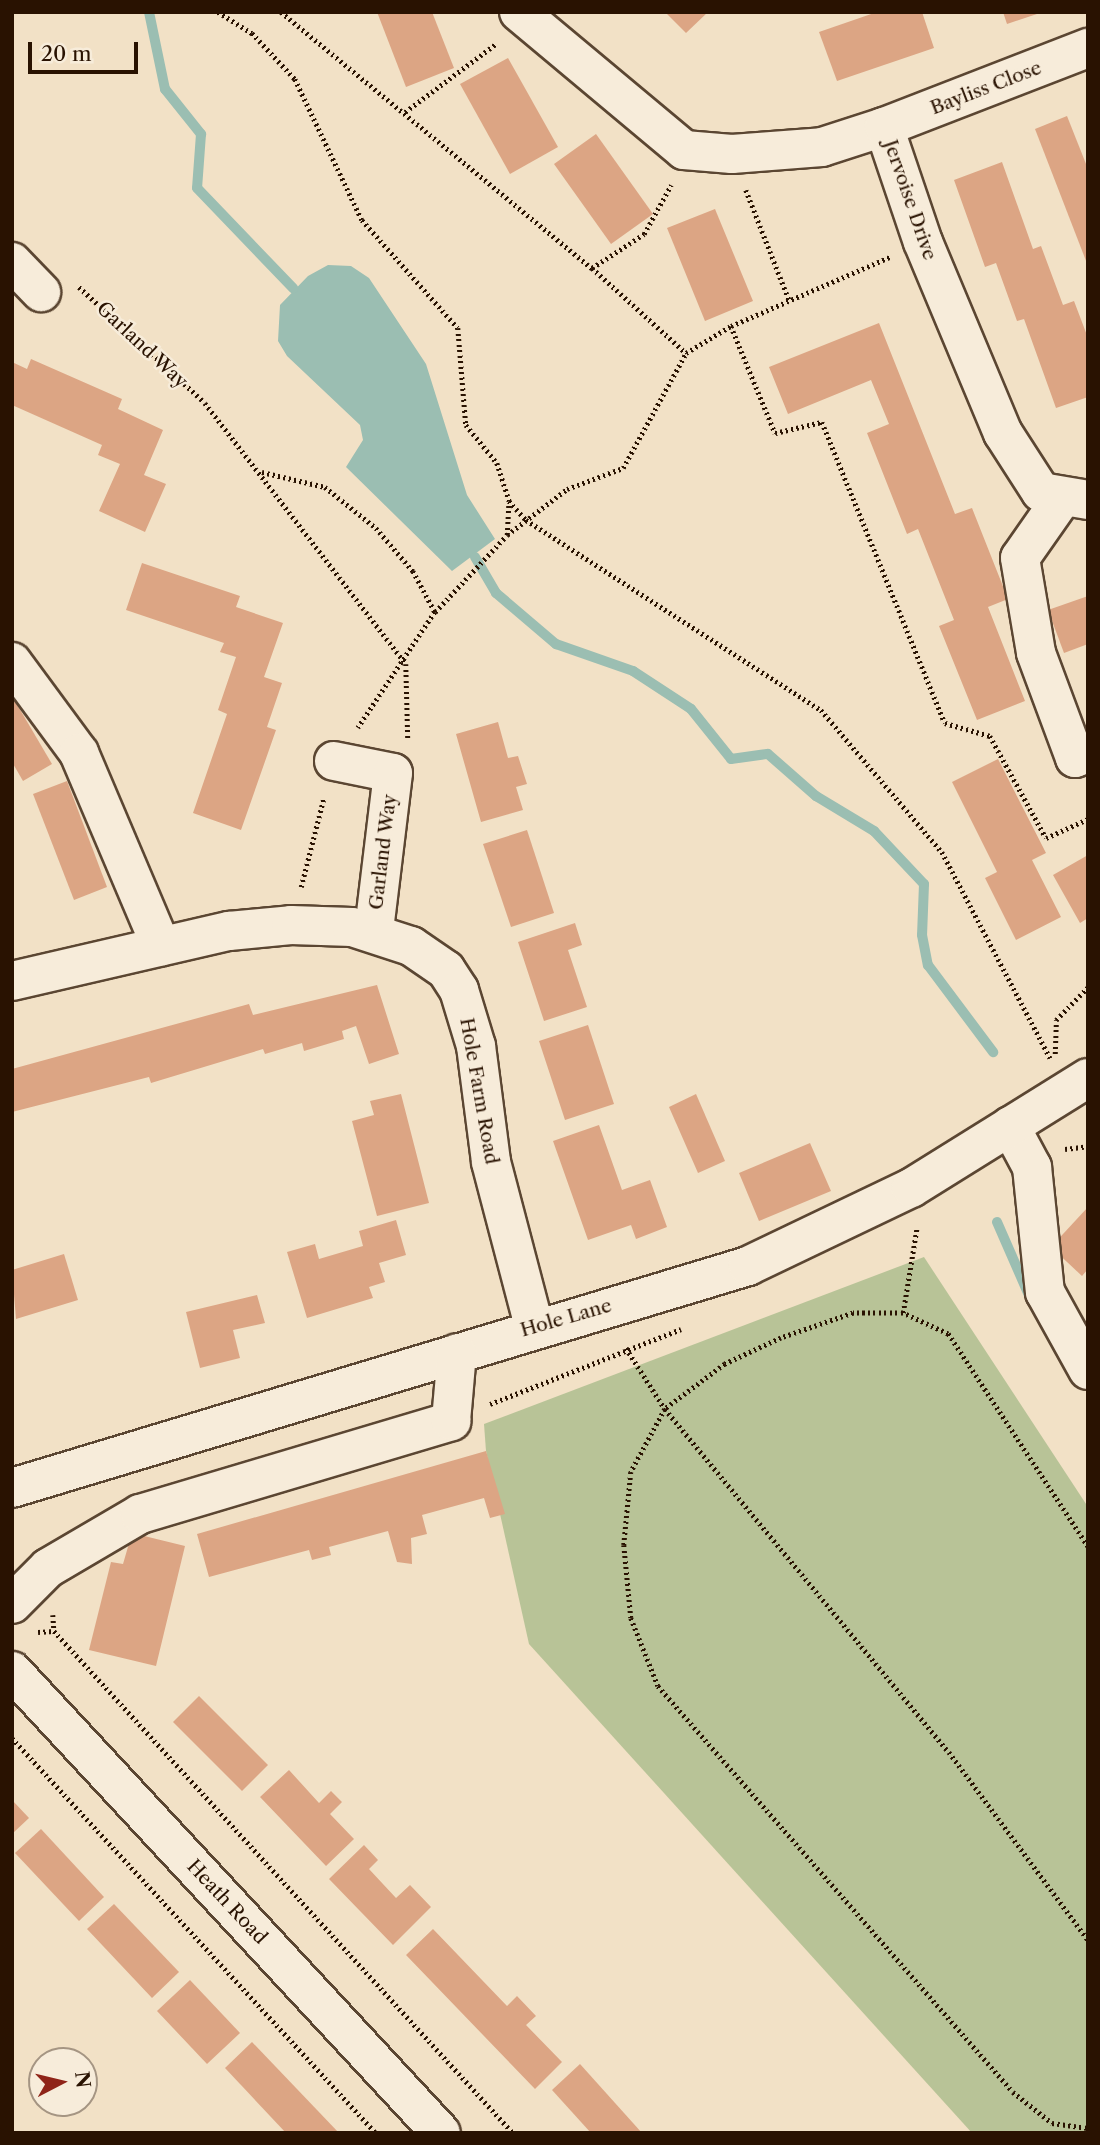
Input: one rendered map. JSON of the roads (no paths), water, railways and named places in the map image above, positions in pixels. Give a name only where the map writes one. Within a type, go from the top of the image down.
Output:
[{"type":"street","name":"Jervoise Drive","points":[[525,18],[684,150],[732,154],[822,147],[884,127],[923,242],[1003,433],[1041,492],[1075,499]]},
{"type":"street","name":"Bayliss Close","points":[[884,127],[1088,48]]},
{"type":"street","points":[[12,262],[41,292]]},
{"type":"street","points":[[1075,499],[1020,558],[1037,653],[1075,758],[1088,753]]},
{"type":"street","points":[[12,662],[79,753],[162,946]]},
{"type":"street","name":"Garland Way","points":[[334,761],[393,774],[374,931]]},
{"type":"street","name":"Hole Farm Road","points":[[12,981],[162,946],[291,925],[374,931],[411,946],[446,970],[459,990],[475,1046],[491,1162],[534,1326]]},
{"type":"street","name":"Hole Lane","points":[[12,1488],[457,1353],[534,1326],[748,1266],[911,1188],[1088,1078]]},
{"type":"street","points":[[1010,1126],[1032,1167],[1045,1292],[1088,1370]]},
{"type":"street","points":[[12,1604],[48,1568],[140,1514],[451,1421],[457,1353]]},
{"type":"street","name":"Heath Road","points":[[12,1671],[441,2133]]},
{"type":"water","points":[[328,265],[351,266],[369,278],[426,364],[467,495],[495,539],[452,571],[346,467],[363,440],[360,425],[287,356],[278,341],[280,305],[308,276]]},
{"type":"waterway","points":[[149,12],[165,89],[201,134],[197,188],[293,288]]},
{"type":"waterway","points":[[475,557],[496,593],[556,644],[633,671],[691,709],[731,759],[768,754],[816,796],[874,831],[924,884],[922,935],[928,965],[993,1052]]},
{"type":"waterway","points":[[997,1222],[1031,1300]]}]
